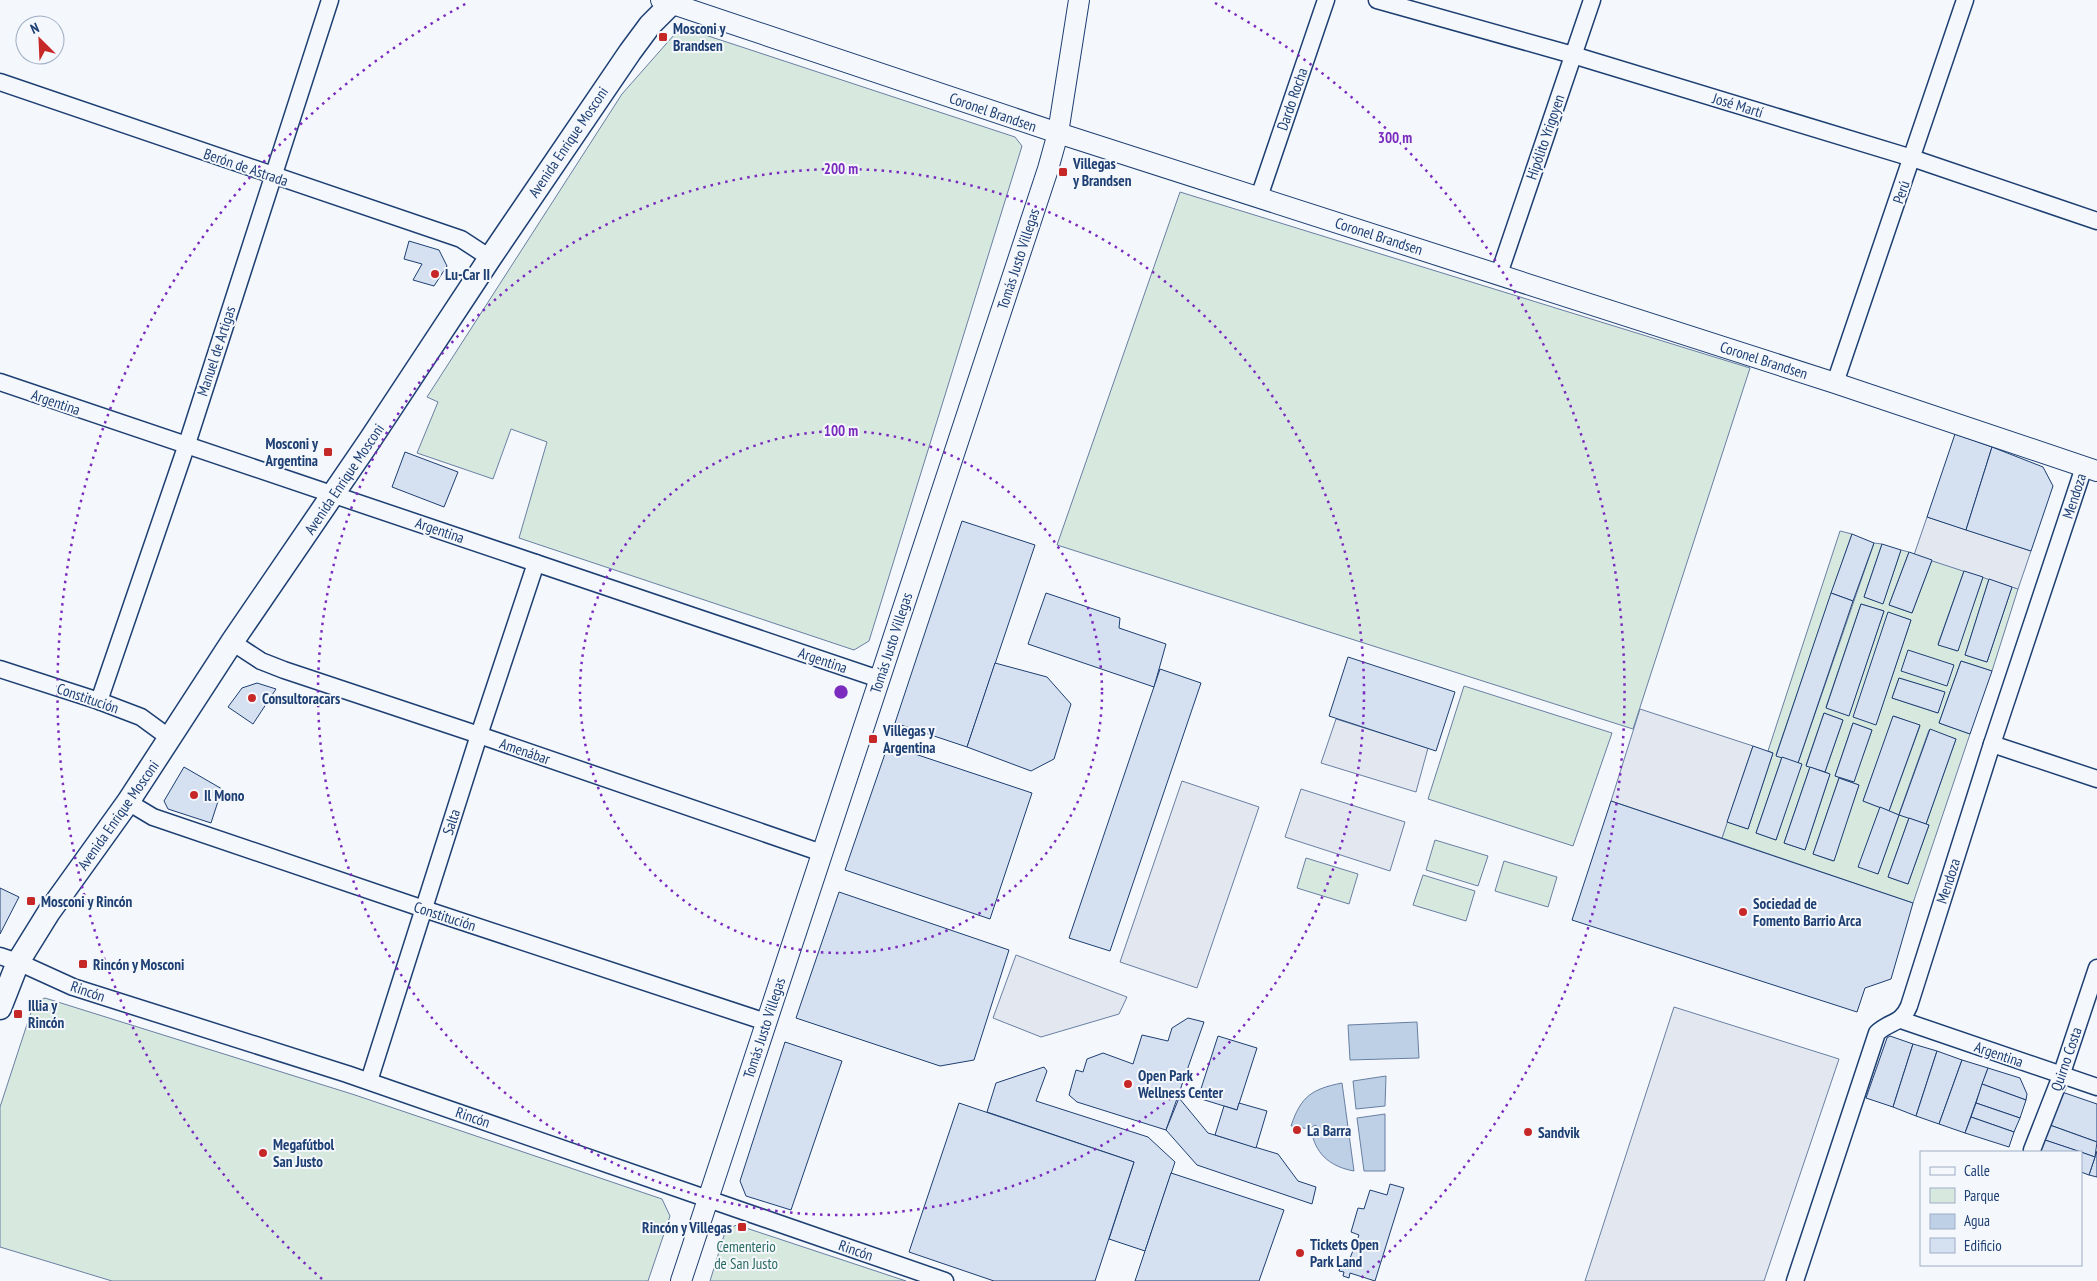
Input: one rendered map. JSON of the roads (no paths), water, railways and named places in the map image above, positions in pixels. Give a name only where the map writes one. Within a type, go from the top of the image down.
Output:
[{"type":"main road","name":"Avenida Enrique Mosconi","points":[[0,1008],[9,959],[48,912],[128,802],[171,739],[232,642],[490,258],[630,52],[669,1]]},
{"type":"street","name":"Manuel de Artigas","points":[[99,701],[186,447],[330,0]]},
{"type":"street","name":"Tomás Justo Villegas","points":[[681,1281],[1048,169],[1058,133],[1079,0]]},
{"type":"street","name":"Dardo Rocha","points":[[1259,198],[1326,0]]},
{"type":"street","name":"José Martí","points":[[1377,0],[1572,55],[1912,158],[2097,221]]},
{"type":"street","name":"Hipólito Yrigoyen","points":[[1499,274],[1592,0]]},
{"type":"street","name":"Perú","points":[[1835,383],[1965,0]]},
{"type":"street","name":"Coronel Brandsen","points":[[669,1],[1058,133],[1835,383],[2091,469]]},
{"type":"street","name":"Berón de Astrada","points":[[0,82],[461,239],[490,258]]},
{"type":"street","name":"Argentina","points":[[0,382],[186,447],[879,679]]},
{"type":"street","name":"Mendoza","points":[[1901,1020],[1909,1006],[1992,744],[2091,469]]},
{"type":"street","name":"Salta","points":[[369,1081],[536,563]]},
{"type":"street","name":"Amenábar","points":[[232,642],[261,661],[284,670],[822,853]]},
{"type":"street","name":"Constitución","points":[[0,669],[141,716],[171,739]]},
{"type":"street","points":[[1992,744],[2097,779]]},
{"type":"street","name":"Constitución","points":[[128,802],[153,817],[766,1022]]},
{"type":"street","name":"Rincón","points":[[9,959],[73,987],[369,1081],[945,1281]]},
{"type":"street","name":"Quirno Costa","points":[[2032,1150],[2061,1076],[2097,968]]},
{"type":"street","name":"Argentina","points":[[1901,1020],[2097,1087]]},
{"type":"street","points":[[1795,1281],[1877,1033],[1882,1028],[1901,1020]]},
{"type":"water","points":[[1417,1022],[1419,1058],[1350,1060],[1348,1025]]},
{"type":"water","points":[[1386,1076],[1385,1106],[1356,1109],[1353,1081]]},
{"type":"water","points":[[1342,1083],[1354,1171],[1339,1167],[1322,1154],[1314,1142],[1312,1134],[1319,1128],[1315,1125],[1307,1128],[1291,1126],[1299,1107],[1309,1096],[1315,1091]]},
{"type":"water","points":[[1385,1114],[1385,1171],[1364,1171],[1357,1118]]},
{"type":"place","name":"Mosconi y Brandsen","points":[[663,37]]},
{"type":"place","name":"Villegas y Brandsen","points":[[1063,172]]},
{"type":"place","name":"Lu-Car II","points":[[435,274]]},
{"type":"place","name":"Mosconi y Argentina","points":[[328,452]]},
{"type":"place","name":"Consultoracars","points":[[252,698]]},
{"type":"place","name":"Villegas y Argentina","points":[[873,739]]},
{"type":"place","name":"Il Mono","points":[[194,795]]},
{"type":"place","name":"Mosconi y Rincón","points":[[31,901]]},
{"type":"place","name":"Sociedad de Fomento Barrio Arca","points":[[1743,912]]},
{"type":"place","name":"Rincón y Mosconi","points":[[83,964]]},
{"type":"place","name":"Illia y Rincón","points":[[18,1014]]},
{"type":"place","name":"Open Park Wellness Center","points":[[1128,1084]]},
{"type":"place","name":"La Barra","points":[[1297,1130]]},
{"type":"place","name":"Sandvik","points":[[1528,1132]]},
{"type":"place","name":"Megafútbol San Justo","points":[[263,1153]]},
{"type":"place","name":"Rincón y Villegas","points":[[742,1227]]},
{"type":"place","name":"Tickets Open Park Land","points":[[1300,1253]]},
{"type":"park label","name":"Cementerio de San Justo","points":[[746,1254]]}]
